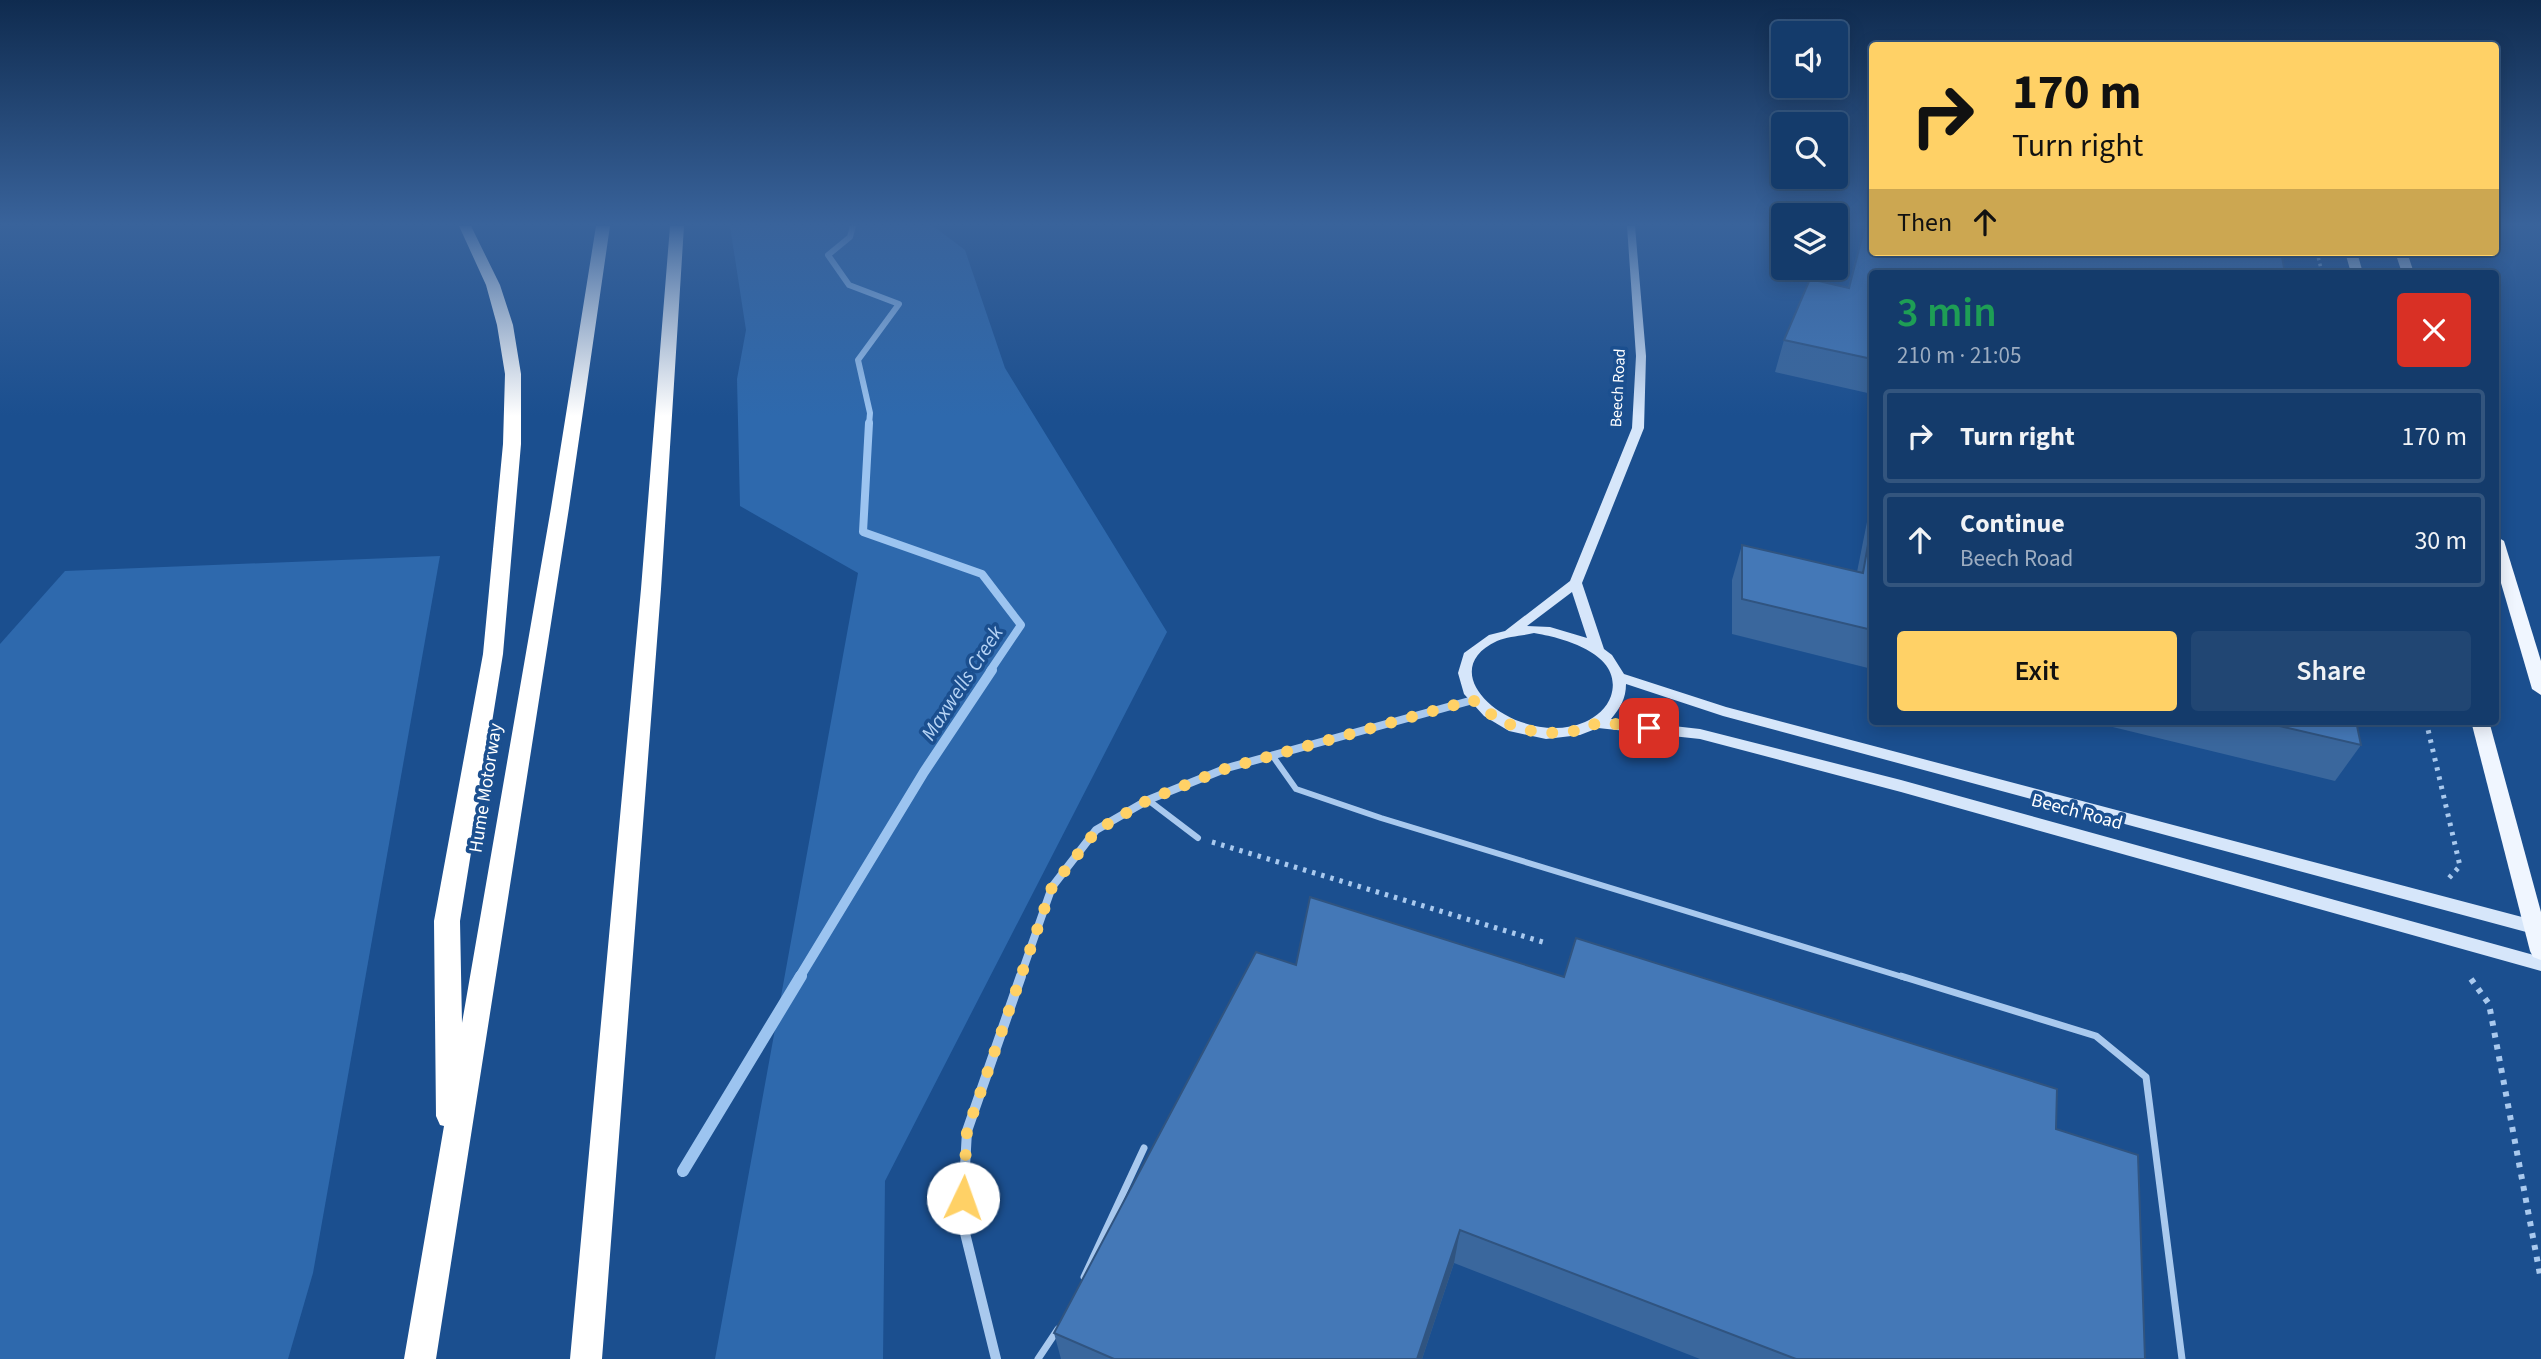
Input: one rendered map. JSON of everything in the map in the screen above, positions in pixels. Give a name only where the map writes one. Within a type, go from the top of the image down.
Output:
[{"type":"highway","points":[[451,1169],[447,921],[493,654],[508,506],[513,373],[505,325],[494,289]]},
{"type":"highway","name":"Hume Motorway","points":[[420,1359],[593,289]]},
{"type":"highway","points":[[586,1359],[672,289]]},
{"type":"main road","name":"Beech Road","points":[[1576,583],[1638,428],[1641,356],[1635,289]]},
{"type":"main road","points":[[2499,551],[2541,689]]},
{"type":"main road","points":[[1511,631],[1576,583],[1597,649]]},
{"type":"main road","points":[[1534,629],[1556,632],[1597,649],[1611,662],[1619,677],[1620,694],[1613,710],[1598,723],[1566,732],[1531,732],[1488,714],[1473,700],[1464,683],[1464,665],[1473,650],[1489,638],[1511,631],[1534,629]]},
{"type":"main road","name":"Beech Road","points":[[1619,677],[1723,711],[2538,928]]},
{"type":"main road","name":"Beech Road","points":[[1598,723],[1700,734],[1727,740],[2238,878],[2541,964]]},
{"type":"main road","points":[[2481,725],[2538,928],[2541,951]]},
{"type":"street","points":[[996,1359],[962,1221],[967,1131],[1052,887],[1096,831],[1148,800],[1227,768],[1473,700]]},
{"type":"lane","points":[[1272,755],[1296,789],[1381,818],[2096,1036],[2146,1077],[2182,1359]]},
{"type":"lane","points":[[1148,800],[1198,838]]},
{"type":"lane","points":[[1083,1281],[1144,1148]]},
{"type":"lane","points":[[1038,1359],[1066,1317]]},
{"type":"path","points":[[2427,725],[2460,866],[2449,878]]},
{"type":"path","points":[[1198,838],[1546,943]]},
{"type":"path","points":[[2470,979],[2488,1004],[2541,1280]]},
{"type":"shaded area","points":[[740,289],[978,289],[1005,368],[1167,632],[885,1181],[883,1359],[715,1359],[858,573],[740,506],[737,379],[746,330]]},
{"type":"shaded area","points":[[440,556],[313,1273],[288,1359],[0,1359],[0,644],[65,571]]},
{"type":"building","points":[[1806,289],[1869,289],[1869,358],[1784,340]]},
{"type":"building","points":[[1869,539],[1869,629],[1742,599],[1742,545],[1863,573]]},
{"type":"building","points":[[2275,725],[2357,725],[2361,745]]},
{"type":"building","points":[[1310,897],[1564,977],[1576,938],[2057,1089],[2056,1129],[2138,1155],[2145,1359],[1796,1359],[1460,1230],[1417,1359],[1114,1359],[1054,1333],[1256,952],[1296,965]]},
{"type":"waterway","name":"Maxwells Creek","points":[[861,289],[899,304],[858,360],[870,413],[869,425]]},
{"type":"waterway","name":"Maxwells Creek","points":[[869,423],[863,532],[982,574],[1021,625],[990,671]]},
{"type":"waterway","name":"Maxwells Creek","points":[[799,978],[924,772],[992,670]]},
{"type":"waterway","name":"Maxwells Creek","points":[[683,1171],[801,976]]},
{"type":"route","points":[[963,1198],[967,1131],[1052,887],[1096,831],[1148,800],[1227,768],[1473,700],[1488,714],[1531,732],[1578,730],[1598,723],[1649,728]]}]
